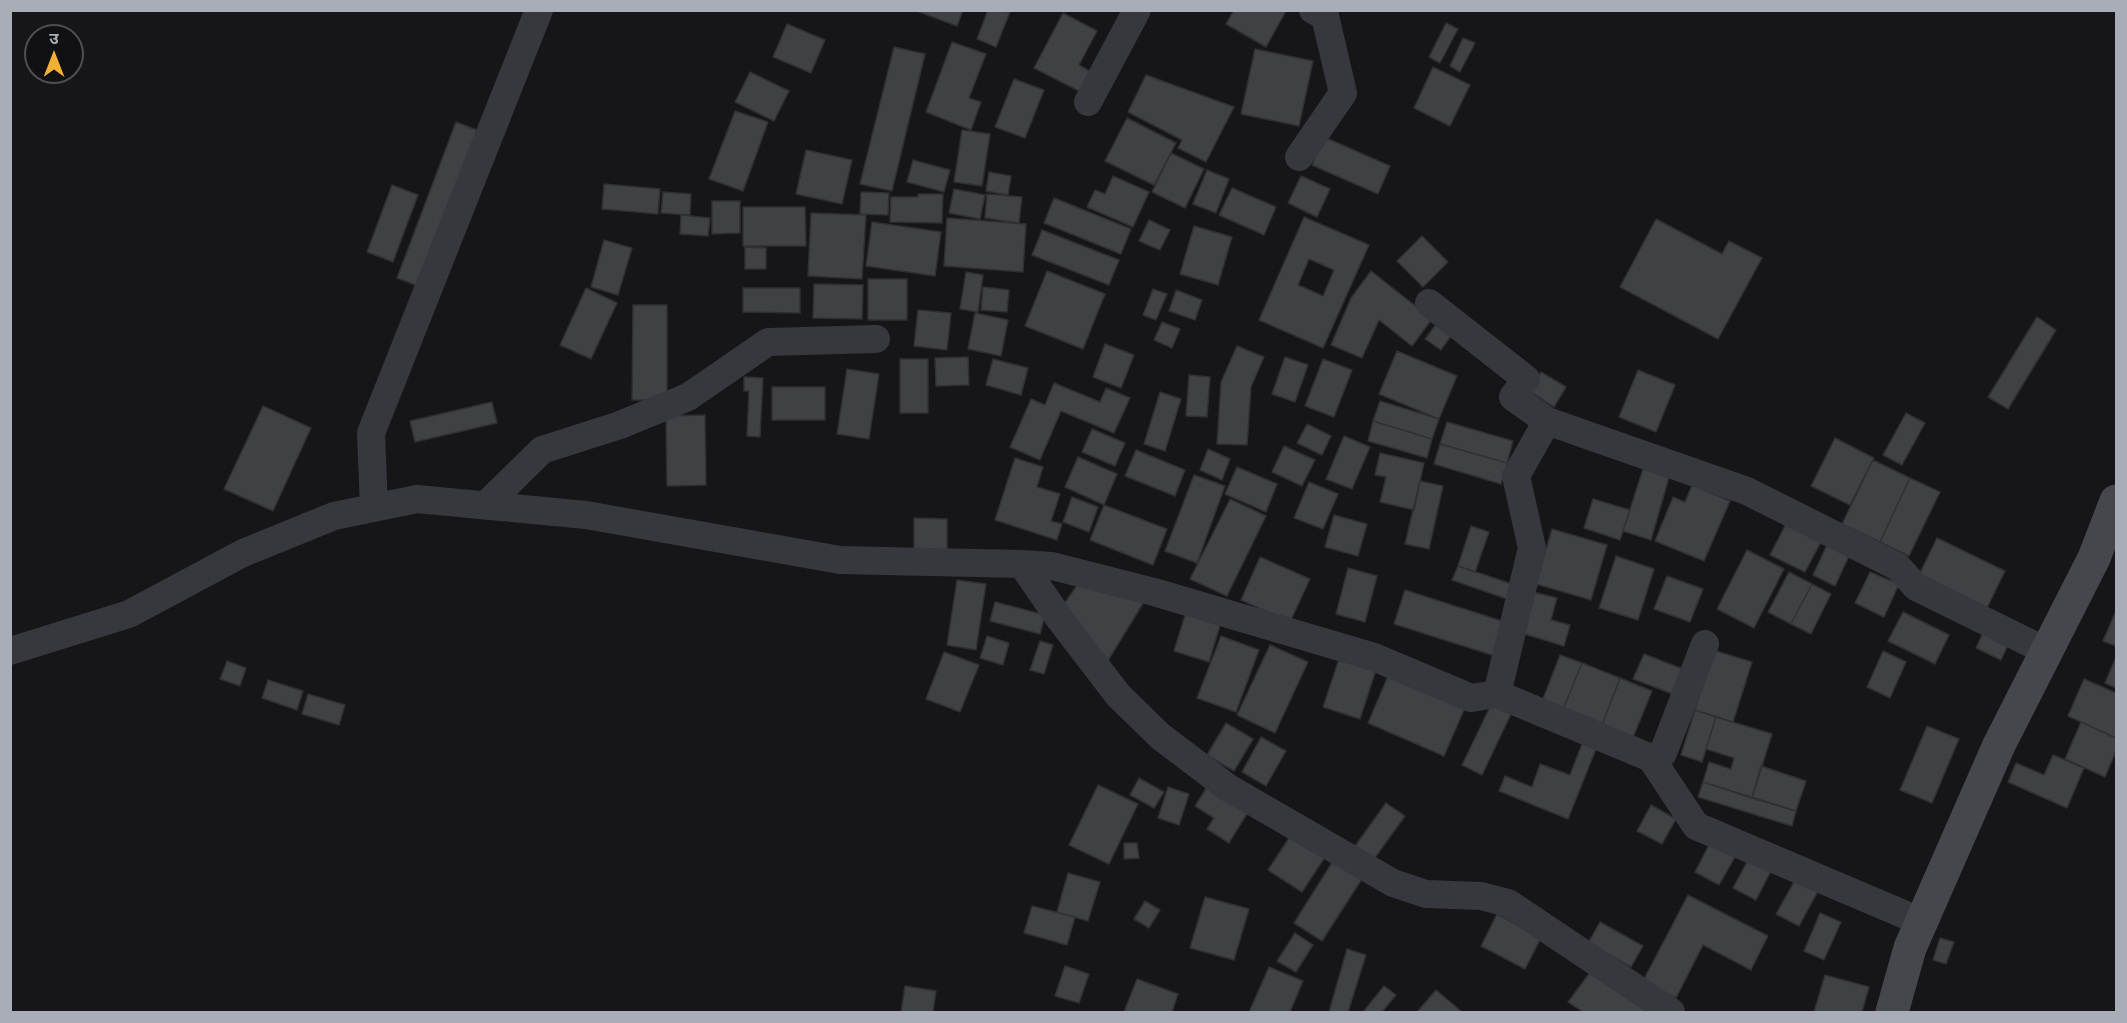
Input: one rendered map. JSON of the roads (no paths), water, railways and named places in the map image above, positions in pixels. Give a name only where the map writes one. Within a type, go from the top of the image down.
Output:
[{"type":"street","points":[[374,508],[371,433],[539,10]]},
{"type":"street","points":[[1088,102],[1137,10]]},
{"type":"street","points":[[1299,157],[1343,93],[1325,16],[1313,10]]},
{"type":"street","points":[[1429,303],[1526,379],[1514,397],[1547,421],[1747,491],[1898,567],[1916,588],[2046,651]]},
{"type":"street","points":[[486,505],[542,450],[620,425],[688,397],[768,342],[876,339]]},
{"type":"street","points":[[1497,694],[1532,548],[1516,476],[1547,421]]},
{"type":"street","points":[[10,651],[129,614],[243,553],[333,516],[417,499],[586,515],[840,560],[1052,566],[1154,592],[1374,657],[1471,698],[1497,694],[1651,758],[1696,826],[1922,922]]},
{"type":"street","points":[[1892,1012],[1910,948],[2000,745],[2094,558],[2116,501]]},
{"type":"street","points":[[1022,564],[1059,618],[1118,695],[1160,736],[1227,787],[1393,882],[1426,894],[1481,896],[1508,903],[1671,1012]]},
{"type":"street","points":[[1651,758],[1663,753],[1705,644]]}]
